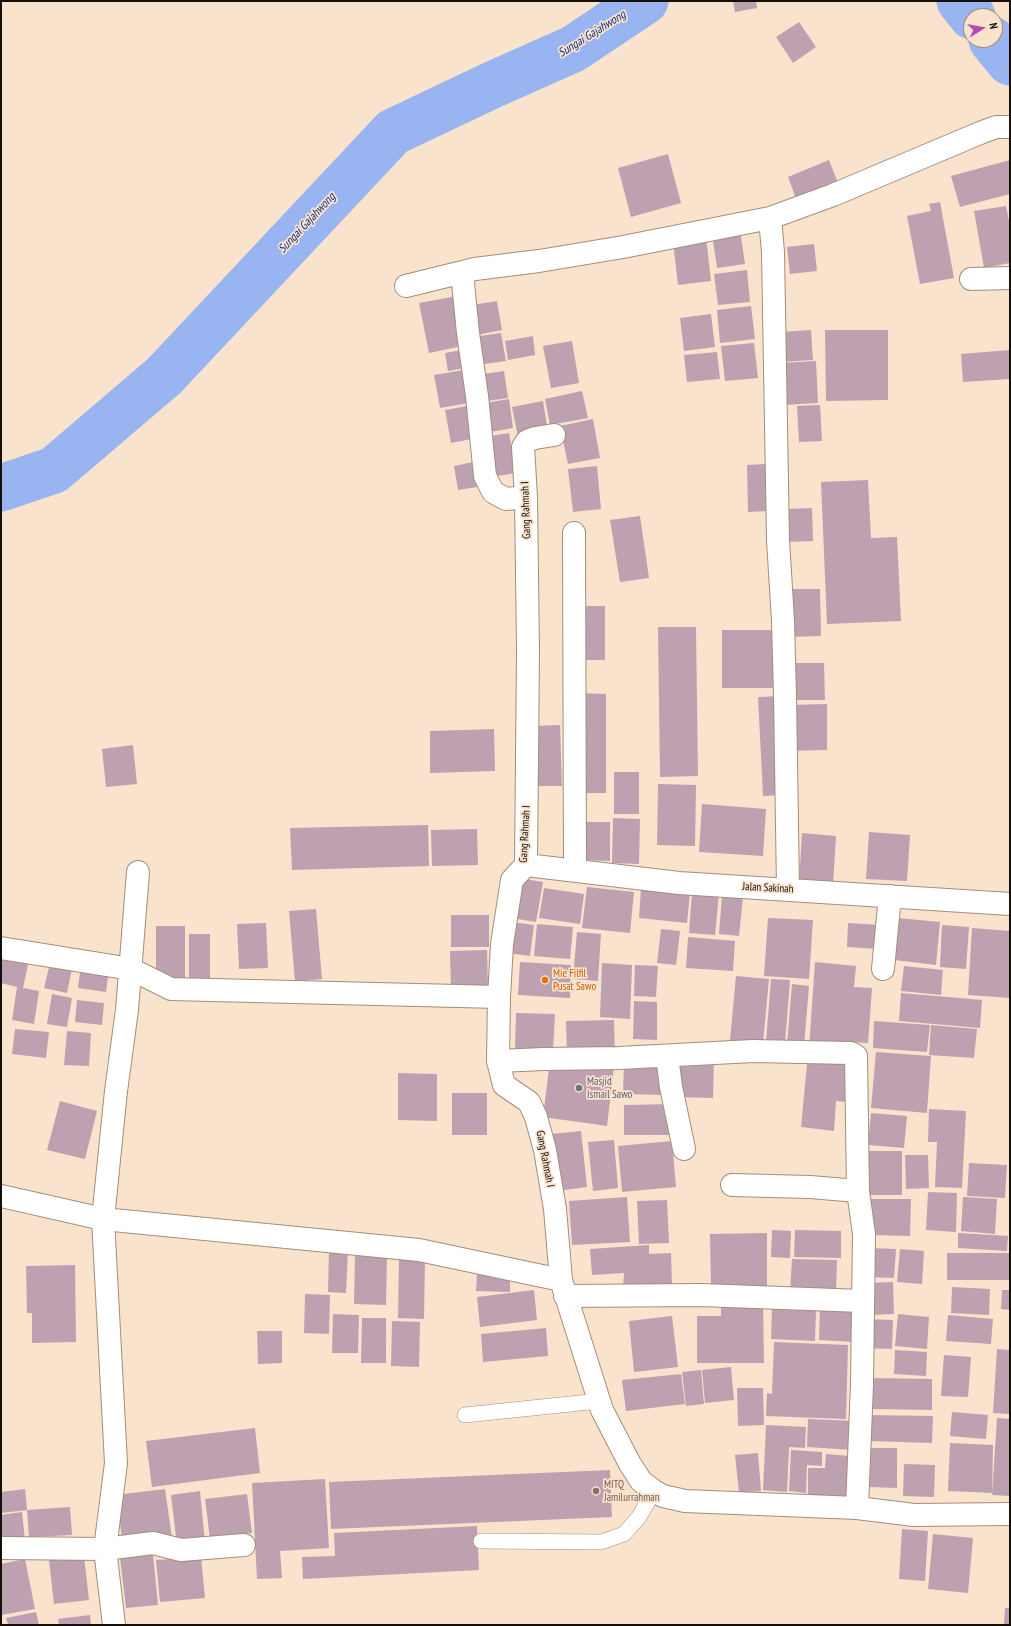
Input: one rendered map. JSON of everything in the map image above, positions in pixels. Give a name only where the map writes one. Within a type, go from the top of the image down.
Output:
[{"type":"street","points":[[406,286],[474,269],[539,261],[623,247],[770,218],[833,195],[980,133],[996,127],[1010,127]]},
{"type":"street","points":[[770,218],[773,252],[778,540],[785,695],[788,889]]},
{"type":"street","points":[[462,273],[485,476],[493,492],[506,499],[526,497]]},
{"type":"street","points":[[971,280],[1010,278]]},
{"type":"street","name":"Gang Rahmah I","points":[[554,435],[527,441],[523,447],[526,497],[528,651],[526,865],[512,880],[502,944],[499,997],[498,1062],[504,1085],[529,1102],[536,1117],[545,1150],[555,1209],[563,1288],[598,1401],[630,1464],[641,1481],[663,1496],[685,1501],[857,1508],[914,1515],[1010,1514]]},
{"type":"street","points":[[574,533],[575,871]]},
{"type":"street","name":"Jalan Sakinah","points":[[526,865],[679,883],[1010,904]]},
{"type":"street","points":[[114,1625],[105,1549],[116,1463],[103,1220],[116,1091],[131,969],[138,872]]},
{"type":"street","points":[[884,969],[890,896]]},
{"type":"street","points":[[1,948],[131,969],[171,989],[499,997]]},
{"type":"street","points":[[498,1062],[544,1059],[667,1056],[753,1051],[855,1054],[857,1058],[858,1191],[864,1234],[862,1384],[857,1508]]},
{"type":"street","points":[[667,1056],[671,1087],[684,1149]]},
{"type":"street","points":[[732,1185],[810,1187],[858,1191]]},
{"type":"street","points":[[1,1196],[103,1220],[419,1250],[563,1288],[862,1301]]},
{"type":"street","points":[[1,1548],[105,1549],[153,1543],[181,1550],[244,1545]]},
{"type":"lane","points":[[465,1415],[598,1401]]},
{"type":"lane","points":[[481,1541],[601,1542],[624,1534],[639,1518],[654,1491]]},
{"type":"building","points":[[733,1],[756,1],[757,8],[735,12]]},
{"type":"building","points":[[799,22],[816,47],[793,63],[776,37]]},
{"type":"building","points":[[668,154],[681,203],[631,217],[618,168]]},
{"type":"building","points":[[829,160],[840,188],[798,204],[788,177]]},
{"type":"building","points":[[1010,160],[1010,194],[960,207],[951,176]]},
{"type":"building","points":[[940,202],[954,278],[920,284],[907,216],[931,211],[929,204]]},
{"type":"building","points":[[1006,206],[1010,226],[1010,263],[984,268],[974,211]]},
{"type":"building","points":[[740,230],[745,264],[717,268],[712,234]]},
{"type":"building","points":[[706,237],[711,281],[678,285],[673,241]]},
{"type":"building","points":[[814,244],[817,271],[790,274],[787,247]]},
{"type":"building","points":[[747,270],[750,302],[718,305],[714,274]]},
{"type":"building","points":[[457,296],[467,345],[429,353],[419,303]]},
{"type":"building","points":[[497,301],[502,330],[472,336],[466,306]]},
{"type":"building","points":[[751,306],[755,339],[720,343],[717,310]]},
{"type":"building","points":[[711,314],[715,347],[684,351],[680,318]]},
{"type":"building","points":[[811,330],[813,360],[782,362],[780,332]]},
{"type":"building","points":[[825,330],[888,330],[888,400],[826,401]]},
{"type":"building","points":[[501,333],[506,361],[477,365],[473,337]]},
{"type":"building","points":[[533,336],[535,355],[508,360],[505,341]]},
{"type":"building","points":[[572,341],[579,383],[551,388],[543,346]]},
{"type":"building","points":[[754,343],[758,378],[725,381],[721,346]]},
{"type":"building","points":[[462,350],[465,368],[448,371],[445,353]]},
{"type":"building","points":[[1010,350],[1010,379],[963,382],[961,354]]},
{"type":"building","points":[[717,352],[720,379],[687,382],[684,355]]},
{"type":"building","points":[[816,361],[818,403],[784,405],[781,363]]},
{"type":"building","points":[[464,370],[469,403],[440,408],[434,375]]},
{"type":"building","points":[[504,371],[508,398],[480,402],[476,375]]},
{"type":"building","points":[[582,391],[588,418],[550,425],[545,399]]},
{"type":"building","points":[[509,399],[513,428],[485,433],[480,404]]},
{"type":"building","points":[[543,401],[548,432],[518,437],[512,407]]},
{"type":"building","points":[[472,405],[477,438],[451,443],[445,410]]},
{"type":"building","points":[[820,405],[822,441],[799,442],[797,406]]},
{"type":"building","points":[[593,419],[600,458],[568,464],[560,426]]},
{"type":"building","points":[[509,433],[516,473],[491,477],[484,437]]},
{"type":"building","points":[[473,462],[477,487],[458,490],[454,466]]},
{"type":"building","points":[[766,464],[768,511],[748,512],[747,465]]},
{"type":"building","points":[[597,466],[601,509],[573,512],[568,469]]},
{"type":"building","points":[[868,480],[871,538],[897,537],[901,621],[827,624],[821,482]]},
{"type":"building","points":[[812,508],[813,541],[785,542],[784,509]]},
{"type":"building","points":[[640,516],[649,578],[620,582],[610,520]]},
{"type":"building","points":[[786,589],[820,589],[821,636],[787,637]]},
{"type":"building","points":[[577,606],[605,606],[605,660],[577,660]]},
{"type":"building","points":[[658,627],[696,627],[698,776],[660,777]]},
{"type":"building","points":[[722,630],[779,630],[779,688],[722,688]]},
{"type":"building","points":[[791,663],[824,663],[825,700],[791,700]]},
{"type":"building","points":[[578,693],[606,694],[606,793],[583,793]]},
{"type":"building","points":[[781,696],[786,795],[763,796],[758,697]]},
{"type":"building","points":[[827,704],[827,750],[787,751],[787,705]]},
{"type":"building","points":[[560,725],[562,786],[536,786],[534,726]]},
{"type":"building","points":[[494,729],[495,771],[430,773],[430,731]]},
{"type":"building","points":[[133,745],[137,784],[106,787],[102,749]]},
{"type":"building","points":[[614,772],[639,772],[639,814],[614,814]]},
{"type":"building","points":[[658,784],[696,785],[695,846],[657,845]]},
{"type":"building","points":[[702,804],[766,809],[763,856],[699,852]]},
{"type":"building","points":[[613,818],[640,819],[639,864],[612,863]]},
{"type":"building","points":[[577,822],[610,822],[610,861],[577,860]]},
{"type":"building","points":[[428,825],[429,866],[292,870],[290,828]]},
{"type":"building","points":[[477,829],[478,865],[432,866],[431,830]]},
{"type":"building","points":[[869,832],[910,835],[907,881],[866,879]]},
{"type":"building","points":[[802,833],[836,836],[833,885],[799,883]]},
{"type":"building","points":[[519,878],[543,882],[536,922],[512,918]]},
{"type":"building","points":[[587,887],[634,892],[630,933],[582,928]]},
{"type":"building","points":[[544,888],[584,894],[580,924],[539,918]]},
{"type":"building","points":[[641,889],[690,893],[687,923],[639,918]]},
{"type":"building","points":[[692,892],[719,894],[715,935],[689,933]]},
{"type":"building","points":[[722,895],[743,897],[739,936],[719,934]]},
{"type":"building","points":[[316,909],[322,979],[295,981],[289,911]]},
{"type":"building","points":[[451,915],[489,915],[489,947],[451,947]]},
{"type":"building","points":[[768,918],[813,920],[809,979],[764,976]]},
{"type":"building","points":[[898,918],[940,922],[936,965],[894,960]]},
{"type":"building","points":[[511,922],[534,925],[530,956],[507,953]]},
{"type":"building","points":[[266,923],[268,968],[239,969],[237,924]]},
{"type":"building","points":[[848,923],[880,925],[878,949],[847,947]]},
{"type":"building","points":[[537,924],[573,927],[570,959],[534,956]]},
{"type":"building","points":[[942,925],[969,927],[966,969],[940,967]]},
{"type":"building","points":[[156,926],[185,926],[185,978],[156,978]]},
{"type":"building","points":[[972,928],[1010,931],[1010,998],[968,995]]},
{"type":"building","points":[[661,929],[680,931],[676,965],[657,963]]},
{"type":"building","points":[[577,932],[601,934],[598,981],[573,979]]},
{"type":"building","points":[[189,934],[210,934],[210,979],[189,979]]},
{"type":"building","points":[[688,937],[735,941],[733,971],[686,968]]},
{"type":"building","points":[[1,949],[30,955],[23,988],[39,991],[34,1024],[12,1020],[17,987],[1,983]]},
{"type":"building","points":[[487,950],[488,987],[451,989],[450,951]]},
{"type":"building","points":[[51,959],[73,964],[67,993],[44,988]]},
{"type":"building","name":"Mie Filfil Pusat Sawo","points":[[520,962],[571,965],[570,998],[518,995]]},
{"type":"building","points":[[815,962],[856,966],[854,987],[872,988],[868,1043],[850,1042],[850,1051],[809,1048]]},
{"type":"building","points":[[602,963],[632,965],[630,1019],[600,1017]]},
{"type":"building","points":[[81,965],[109,969],[106,992],[78,988]]},
{"type":"building","points":[[635,965],[658,966],[656,997],[634,996]]},
{"type":"building","points":[[904,966],[943,970],[941,995],[901,991]]},
{"type":"building","points":[[736,976],[769,979],[763,1043],[730,1040]]},
{"type":"building","points":[[771,979],[790,980],[785,1044],[766,1042]]},
{"type":"building","points":[[792,984],[809,986],[804,1046],[787,1044]]},
{"type":"building","points":[[901,993],[982,1000],[980,1028],[899,1021]]},
{"type":"building","points":[[52,994],[72,998],[67,1027],[47,1024]]},
{"type":"building","points":[[77,1000],[104,1003],[102,1025],[75,1022]]},
{"type":"building","points":[[634,1001],[657,1002],[657,1040],[633,1039]]},
{"type":"building","points":[[516,1013],[555,1014],[553,1050],[515,1049]]},
{"type":"building","points":[[614,1020],[615,1056],[567,1057],[566,1021]]},
{"type":"building","points":[[874,1021],[930,1025],[927,1052],[873,1048]]},
{"type":"building","points":[[931,1025],[977,1029],[974,1058],[929,1055]]},
{"type":"building","points":[[15,1029],[49,1032],[46,1058],[12,1054]]},
{"type":"building","points":[[67,1031],[91,1033],[89,1066],[64,1065]]},
{"type":"building","points":[[876,1052],[931,1056],[927,1113],[871,1108]]},
{"type":"building","points":[[808,1054],[851,1058],[847,1102],[836,1101],[834,1131],[801,1127]]},
{"type":"building","points":[[677,1057],[714,1059],[713,1098],[676,1097]]},
{"type":"building","points":[[550,1060],[614,1068],[607,1126],[543,1117]]},
{"type":"building","points":[[624,1064],[665,1065],[664,1095],[623,1094]]},
{"type":"building","points":[[398,1073],[437,1074],[437,1121],[398,1120]]},
{"type":"building","points":[[452,1093],[487,1093],[487,1135],[452,1135]]},
{"type":"building","points":[[60,1101],[97,1111],[85,1159],[47,1150]]},
{"type":"building","points":[[672,1104],[672,1135],[624,1135],[624,1105]]},
{"type":"building","points":[[929,1109],[966,1111],[962,1188],[935,1187],[937,1142],[928,1142]]},
{"type":"building","points":[[871,1113],[907,1116],[904,1148],[868,1145]]},
{"type":"building","points":[[581,1131],[587,1187],[557,1191],[551,1134]]},
{"type":"building","points":[[614,1140],[618,1188],[593,1191],[588,1142]]},
{"type":"building","points":[[672,1141],[676,1187],[622,1192],[618,1146]]},
{"type":"building","points":[[863,1151],[902,1151],[902,1195],[863,1195]]},
{"type":"building","points":[[905,1155],[928,1155],[929,1188],[906,1189]]},
{"type":"building","points":[[969,1163],[1007,1165],[1005,1198],[967,1196]]},
{"type":"building","points":[[928,1192],[957,1193],[956,1232],[926,1230]]},
{"type":"building","points":[[627,1197],[630,1242],[572,1245],[569,1201]]},
{"type":"building","points":[[963,1197],[997,1199],[995,1234],[961,1231]]},
{"type":"building","points":[[871,1199],[911,1199],[910,1236],[871,1235]]},
{"type":"building","points":[[667,1200],[669,1243],[639,1244],[637,1201]]},
{"type":"building","points":[[772,1230],[791,1231],[790,1258],[771,1257]]},
{"type":"building","points":[[795,1230],[841,1231],[841,1258],[794,1257]]},
{"type":"building","points":[[767,1233],[767,1288],[711,1289],[710,1234]]},
{"type":"building","points":[[958,1233],[1008,1236],[1007,1251],[958,1248]]},
{"type":"building","points":[[649,1245],[649,1254],[671,1253],[672,1287],[623,1290],[624,1273],[592,1275],[590,1249]]},
{"type":"building","points":[[329,1248],[348,1249],[346,1293],[328,1292]]},
{"type":"building","points":[[869,1248],[896,1249],[894,1278],[868,1277]]},
{"type":"building","points":[[900,1249],[924,1251],[922,1284],[897,1282]]},
{"type":"building","points":[[947,1253],[1010,1253],[1010,1280],[947,1280]]},
{"type":"building","points":[[355,1256],[387,1257],[386,1305],[354,1304]]},
{"type":"building","points":[[399,1258],[425,1259],[424,1319],[398,1318]]},
{"type":"building","points":[[792,1259],[837,1260],[836,1295],[790,1294]]},
{"type":"building","points":[[75,1265],[76,1342],[32,1343],[32,1313],[27,1313],[26,1266]]},
{"type":"building","points":[[477,1272],[510,1273],[510,1292],[476,1291]]},
{"type":"building","points":[[893,1282],[894,1314],[872,1315],[870,1283]]},
{"type":"building","points":[[952,1287],[990,1289],[989,1315],[951,1313]]},
{"type":"building","points":[[534,1290],[537,1320],[480,1327],[477,1297]]},
{"type":"building","points":[[1002,1290],[1010,1290],[1010,1310],[1001,1309]]},
{"type":"building","points":[[305,1294],[330,1295],[329,1334],[304,1333]]},
{"type":"building","points":[[721,1300],[763,1300],[764,1363],[697,1363],[697,1316],[721,1316]]},
{"type":"building","points":[[820,1305],[856,1306],[854,1342],[819,1340]]},
{"type":"building","points":[[772,1308],[816,1310],[815,1341],[771,1339]]},
{"type":"building","points":[[333,1314],[359,1315],[358,1353],[332,1353]]},
{"type":"building","points":[[898,1314],[929,1317],[927,1349],[895,1346]]},
{"type":"building","points":[[948,1315],[993,1319],[991,1344],[946,1341]]},
{"type":"building","points":[[672,1316],[678,1367],[634,1372],[629,1321]]},
{"type":"building","points":[[362,1318],[386,1318],[386,1363],[361,1363]]},
{"type":"building","points":[[866,1319],[893,1320],[892,1349],[864,1348]]},
{"type":"building","points":[[392,1321],[420,1322],[419,1367],[391,1366]]},
{"type":"building","points":[[546,1328],[548,1356],[483,1362],[481,1334]]},
{"type":"building","points":[[257,1331],[282,1331],[282,1363],[258,1364]]},
{"type":"building","points":[[774,1342],[848,1345],[846,1419],[766,1416],[767,1393],[772,1394]]},
{"type":"building","points":[[997,1349],[1010,1350],[1010,1414],[993,1413]]},
{"type":"building","points":[[895,1350],[927,1352],[926,1376],[894,1374]]},
{"type":"building","points":[[944,1355],[971,1357],[968,1397],[941,1396]]},
{"type":"building","points":[[731,1367],[734,1400],[705,1403],[702,1370]]},
{"type":"building","points":[[701,1370],[704,1404],[686,1406],[682,1372]]},
{"type":"building","points":[[681,1374],[685,1404],[626,1411],[622,1380]]},
{"type":"building","points":[[870,1378],[932,1379],[932,1410],[870,1409]]},
{"type":"building","points":[[737,1388],[763,1388],[764,1425],[738,1426]]},
{"type":"building","points":[[952,1412],[988,1415],[986,1439],[950,1436]]},
{"type":"building","points":[[868,1415],[933,1416],[932,1443],[868,1441]]},
{"type":"building","points":[[997,1418],[1010,1419],[1010,1496],[992,1495]]},
{"type":"building","points":[[808,1419],[855,1421],[853,1450],[807,1447]]},
{"type":"building","points":[[766,1425],[806,1427],[805,1448],[789,1447],[787,1492],[763,1490]]},
{"type":"building","points":[[255,1428],[260,1473],[152,1487],[146,1441]]},
{"type":"building","points":[[950,1443],[993,1445],[992,1493],[948,1491]]},
{"type":"building","points":[[870,1448],[897,1448],[897,1488],[869,1487]]},
{"type":"building","points":[[791,1450],[822,1452],[822,1466],[807,1465],[806,1493],[789,1491]]},
{"type":"building","points":[[758,1453],[761,1491],[739,1493],[735,1455]]},
{"type":"building","points":[[826,1454],[851,1456],[850,1498],[808,1496],[808,1468],[825,1468]]},
{"type":"building","points":[[904,1464],[935,1465],[934,1497],[903,1496]]},
{"type":"building","points":[[610,1470],[612,1517],[331,1529],[329,1482]]},
{"type":"building","points":[[325,1479],[329,1548],[280,1551],[282,1578],[257,1579],[252,1483]]},
{"type":"building","points":[[25,1489],[27,1510],[1,1513],[1,1492]]},
{"type":"building","points":[[165,1489],[172,1538],[123,1545],[116,1495]]},
{"type":"building","points":[[200,1491],[205,1542],[177,1545],[171,1495]]},
{"type":"building","points":[[247,1494],[252,1533],[210,1539],[205,1499]]},
{"type":"building","points":[[70,1507],[72,1535],[29,1537],[27,1510]]},
{"type":"building","points":[[22,1512],[25,1541],[1,1544],[1,1515]]},
{"type":"building","points":[[477,1526],[479,1570],[303,1579],[302,1557],[335,1556],[334,1533]]},
{"type":"building","points":[[902,1529],[928,1531],[925,1581],[899,1579]]},
{"type":"building","points":[[933,1534],[973,1538],[968,1593],[928,1589]]},
{"type":"building","points":[[152,1545],[158,1605],[126,1608],[119,1549]]},
{"type":"building","points":[[84,1556],[89,1600],[54,1604],[49,1560]]},
{"type":"building","points":[[201,1557],[205,1598],[160,1602],[156,1560]]},
{"type":"building","points":[[25,1559],[35,1609],[1,1615],[1,1564]]},
{"type":"building","points":[[1005,1608],[1010,1608],[1010,1625],[1004,1625]]},
{"type":"building","points":[[36,1612],[39,1625],[8,1625],[6,1618]]},
{"type":"building","points":[[90,1615],[91,1625],[59,1625],[58,1619]]},
{"type":"waterway","name":"Sungai Gajahwong","points":[[1,488],[54,470],[164,376],[393,132],[492,85],[573,49],[645,1]]},
{"type":"waterway","name":"Sungai Gajahwong","points":[[960,1],[966,8]]},
{"type":"waterway","name":"Sungai Gajahwong","points":[[999,48],[1010,62]]},
{"type":"place","name":"Mie Filfil Pusat Sawo","points":[[545,980]]},
{"type":"place","name":"Masjid Ismail Sawo","points":[[579,1088]]},
{"type":"place","name":"MITQ Jamilurrahman","points":[[596,1491]]}]
